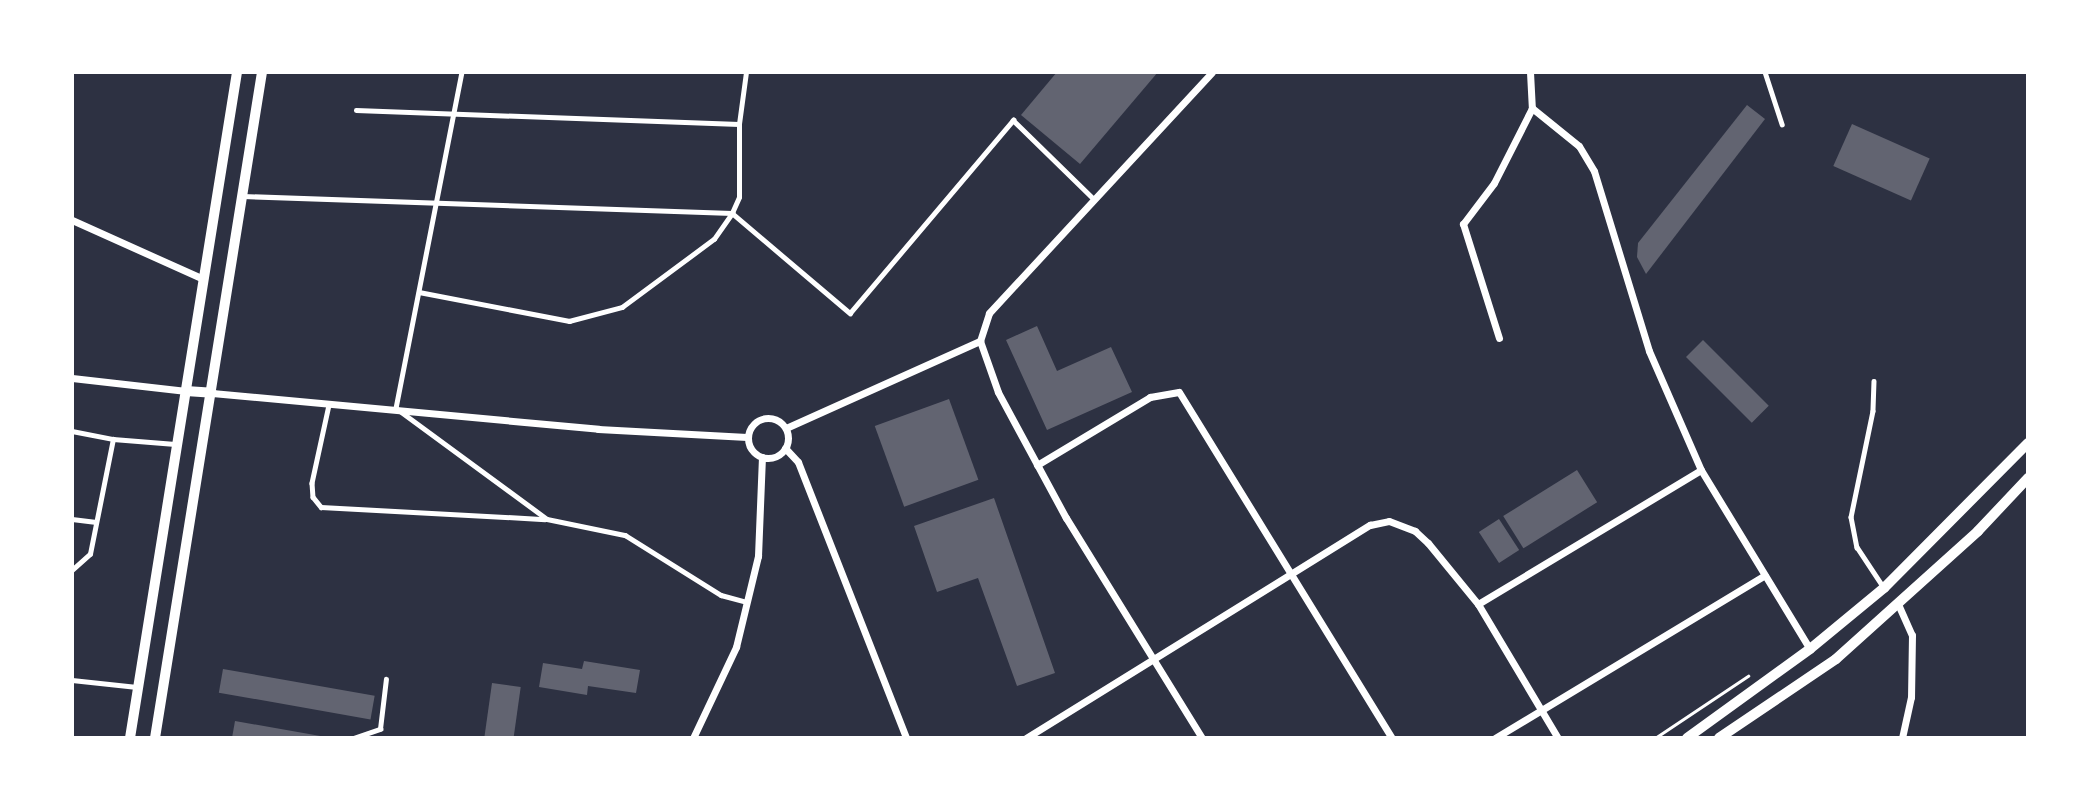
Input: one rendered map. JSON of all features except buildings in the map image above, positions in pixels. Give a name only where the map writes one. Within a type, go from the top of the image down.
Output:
[{"type":"street","points":[[130,738],[186,391],[201,278],[237,72]]},
{"type":"street","points":[[155,738],[262,72]]},
{"type":"street","points":[[1202,738],[1037,465],[998,392],[980,341],[989,313],[1212,72]]},
{"type":"street","points":[[1499,338],[1464,224],[1494,183],[1532,108],[1530,72]]},
{"type":"street","points":[[1532,108],[1579,146],[1594,171],[1649,351],[1701,470],[1810,649]]},
{"type":"street","points":[[72,220],[201,278]]},
{"type":"street","points":[[786,428],[980,341]]},
{"type":"street","points":[[72,377],[186,391],[396,408],[598,429],[747,437]]},
{"type":"street","points":[[1037,465],[1150,397],[1179,392],[1293,573],[1392,738]]},
{"type":"street","points":[[785,448],[775,456],[762,457],[751,450],[747,437],[752,424],[764,418],[777,419],[786,428],[785,448],[798,462],[906,738]]},
{"type":"street","points":[[1687,738],[1810,649],[1884,588],[2028,443]]},
{"type":"street","points":[[693,738],[736,648],[744,601],[758,556],[762,457]]},
{"type":"street","points":[[1478,604],[1701,470]]},
{"type":"street","points":[[1718,738],[1812,677],[1978,531],[2028,478]]},
{"type":"street","points":[[1026,738],[1370,525],[1399,523],[1428,543],[1478,604],[1558,738]]},
{"type":"street","points":[[1495,738],[1765,575]]},
{"type":"street","points":[[1884,588],[1898,604],[1912,635],[1911,697],[1902,738]]},
{"type":"lane","points":[[462,72],[457,115],[434,202],[396,408],[547,519]]},
{"type":"lane","points":[[419,292],[569,321],[622,307],[714,239],[732,213],[739,197],[740,124],[747,72]]},
{"type":"lane","points":[[1765,72],[1782,124]]},
{"type":"lane","points":[[356,110],[740,124]]},
{"type":"lane","points":[[242,196],[732,213],[850,313],[1013,120],[1094,199]]},
{"type":"lane","points":[[1874,381],[1873,411],[1851,517],[1857,547],[1884,588]]},
{"type":"lane","points":[[330,404],[312,484],[313,497],[321,507],[547,519],[625,535],[721,595],[744,601]]},
{"type":"lane","points":[[72,431],[113,439],[176,444]]},
{"type":"lane","points":[[72,570],[90,554],[113,439]]},
{"type":"lane","points":[[72,519],[96,522]]},
{"type":"lane","points":[[354,738],[380,729],[386,679]]},
{"type":"lane","points":[[72,680],[138,687]]},
{"type":"path","points":[[1656,738],[1758,669]]}]
